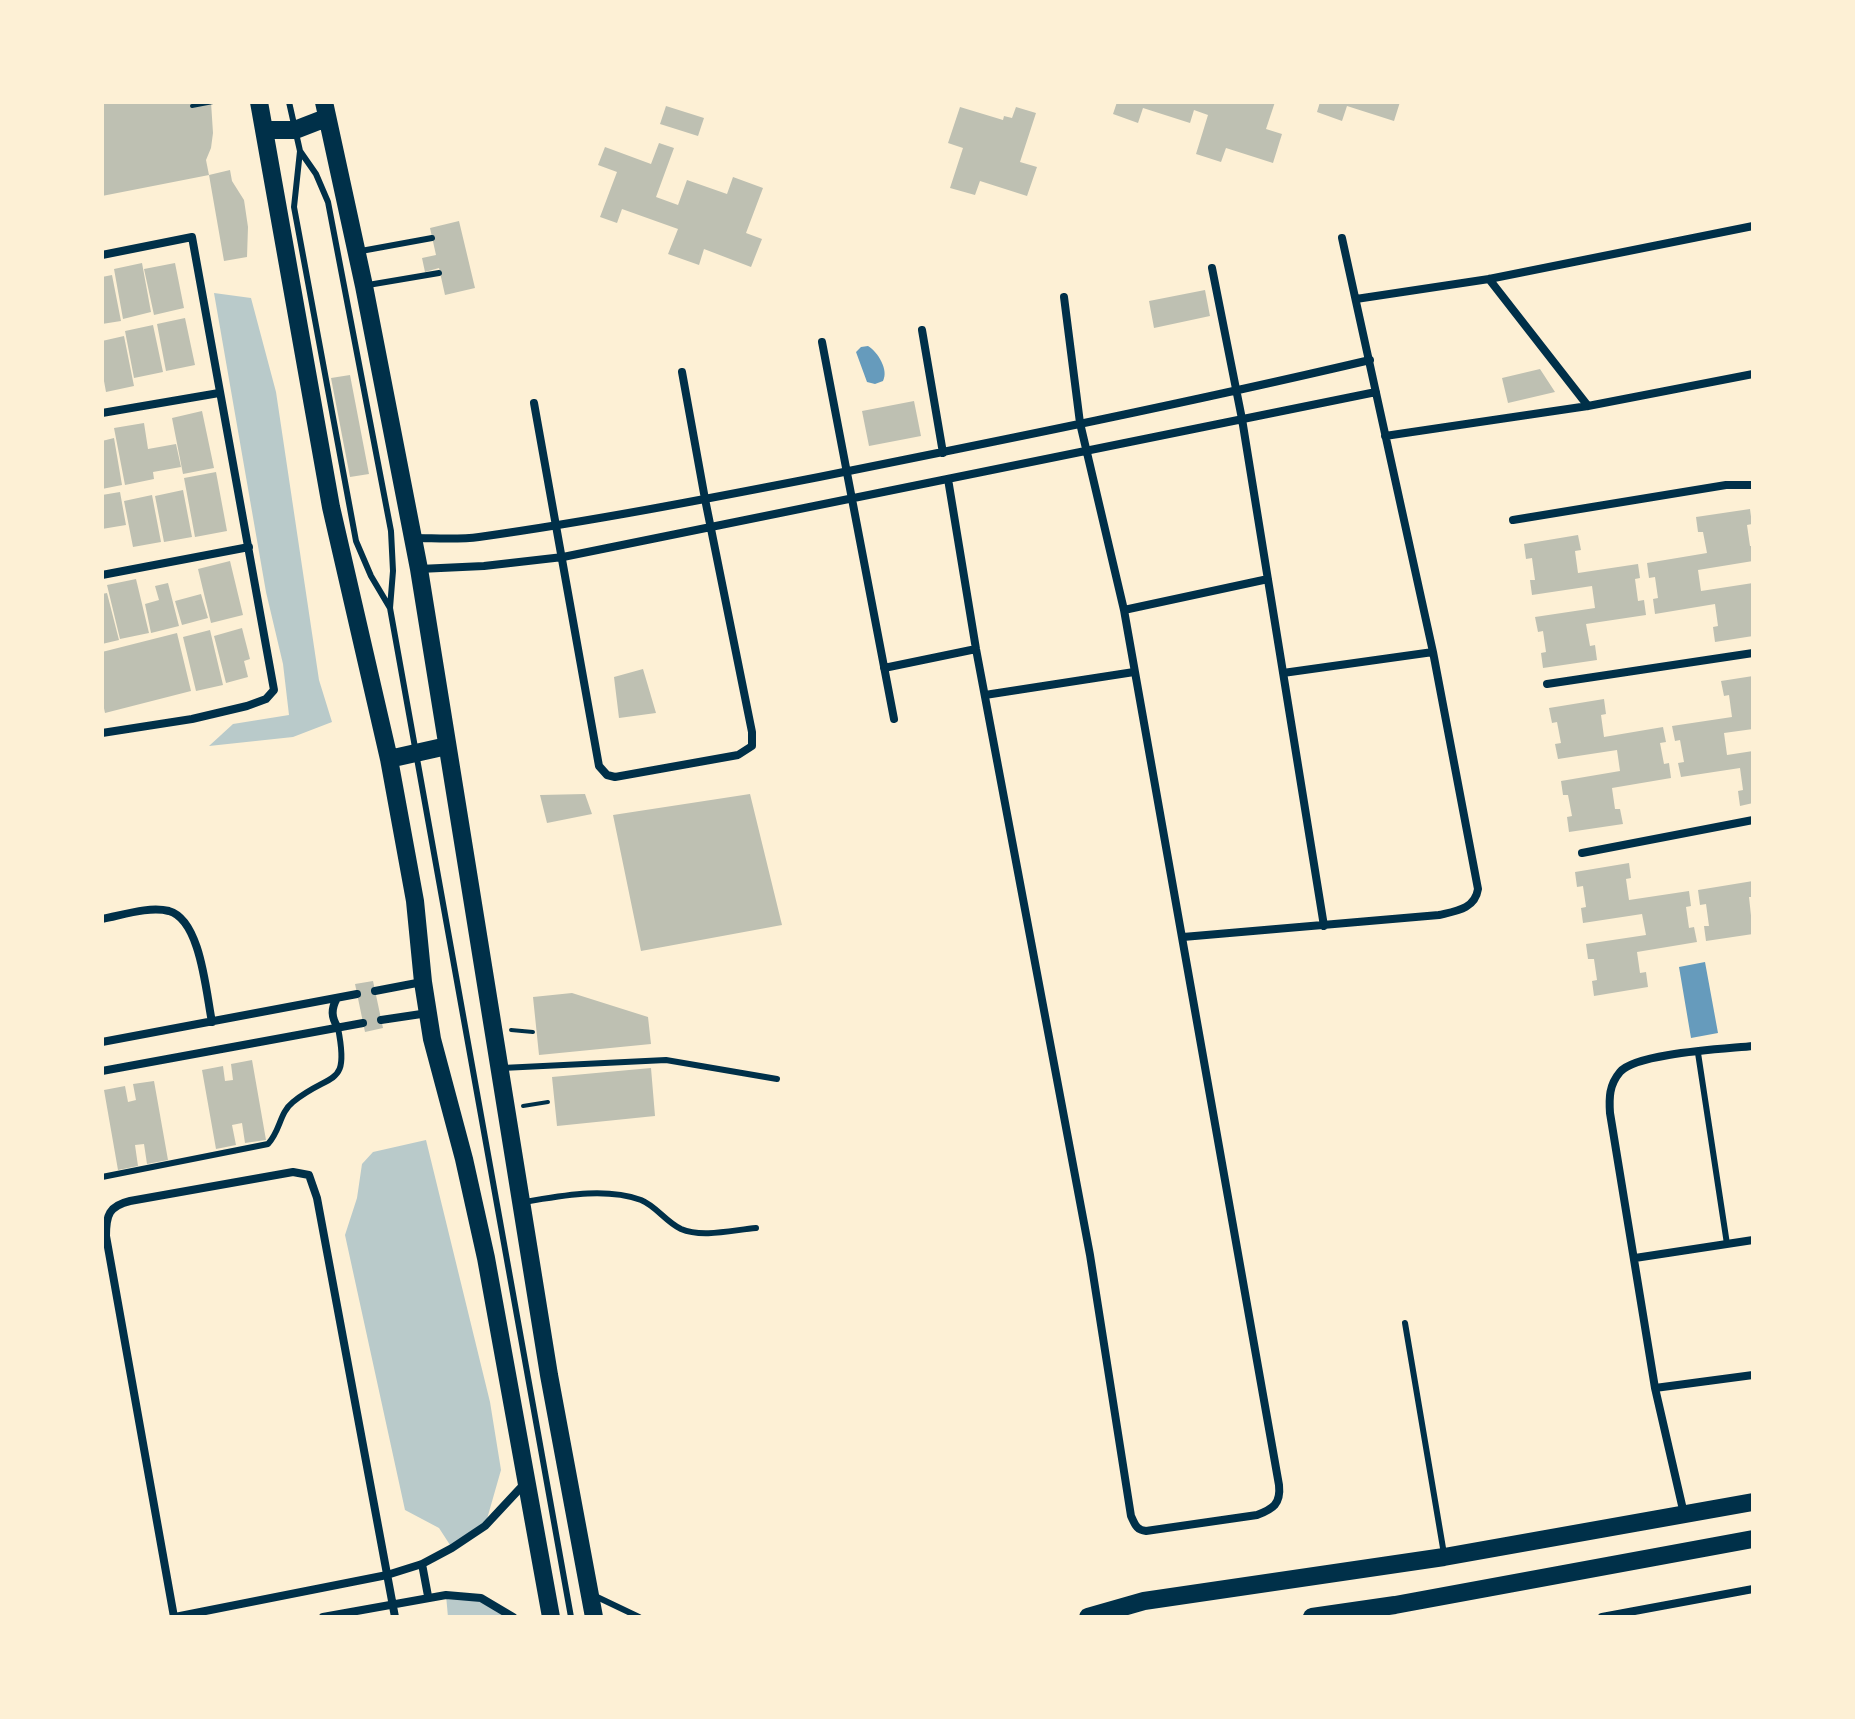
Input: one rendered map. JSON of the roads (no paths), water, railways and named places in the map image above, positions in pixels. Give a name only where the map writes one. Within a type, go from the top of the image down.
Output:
[{"type":"main road","points":[[259,102],[331,507],[389,759],[415,901],[432,1039],[486,1258],[551,1617]]},
{"type":"main road","points":[[265,130],[295,130],[325,110],[357,252],[419,569],[520,1203],[594,1617]]},
{"type":"main road","points":[[389,759],[447,746]]},
{"type":"main road","points":[[1088,1617],[1112,1608],[1167,1597],[1444,1557],[1753,1502]]},
{"type":"main road","points":[[1312,1617],[1390,1611],[1753,1539]]},
{"type":"street","points":[[1356,299],[1489,279],[1753,226]]},
{"type":"street","points":[[102,255],[192,237],[273,681],[272,695],[247,706],[192,719],[102,733]]},
{"type":"street","points":[[1183,937],[1439,915],[1474,901],[1478,889],[1433,652],[1342,238]]},
{"type":"street","points":[[1212,268],[1242,419],[1324,926]]},
{"type":"street","points":[[1489,279],[1588,406]]},
{"type":"street","points":[[948,479],[976,649],[1090,1255],[1128,1500],[1135,1525],[1146,1531],[1257,1515],[1270,1510],[1280,1498],[1124,610],[1080,423],[1064,297]]},
{"type":"street","points":[[922,330],[943,453]]},
{"type":"street","points":[[822,342],[894,719]]},
{"type":"street","points":[[413,538],[480,537],[705,499],[943,453],[1370,360]]},
{"type":"street","points":[[534,403],[599,766],[607,775],[615,777],[738,755],[752,746],[752,732],[682,372]]},
{"type":"street","points":[[1385,436],[1588,406],[1753,374]]},
{"type":"street","points":[[419,569],[484,566],[563,557],[1376,392]]},
{"type":"street","points":[[102,413],[219,393]]},
{"type":"street","points":[[1513,520],[1726,485],[1753,485]]},
{"type":"street","points":[[102,575],[249,547]]},
{"type":"street","points":[[1124,610],[1268,579]]},
{"type":"street","points":[[884,668],[976,649]]},
{"type":"street","points":[[1283,673],[1433,652]]},
{"type":"street","points":[[1547,684],[1753,653]]},
{"type":"street","points":[[985,695],[1134,672]]},
{"type":"street","points":[[1582,853],[1753,820]]},
{"type":"street","points":[[102,919],[158,910],[183,918],[191,929],[212,1022]]},
{"type":"street","points":[[375,991],[423,982]]},
{"type":"street","points":[[102,1042],[357,994]]},
{"type":"street","points":[[337,998],[332,1007],[338,1028]]},
{"type":"street","points":[[381,1020],[428,1013]]},
{"type":"street","points":[[102,1071],[363,1023]]},
{"type":"street","points":[[1684,1514],[1655,1388],[1610,1113],[1610,1088],[1619,1073],[1640,1060],[1753,1046]]},
{"type":"street","points":[[395,1617],[392,1603],[387,1575],[312,1178],[293,1172],[118,1204],[108,1214],[106,1236],[174,1617],[387,1575],[422,1564],[485,1526],[527,1480]]},
{"type":"street","points":[[1635,1258],[1753,1240]]},
{"type":"street","points":[[1655,1388],[1753,1375]]},
{"type":"street","points":[[422,1564],[428,1596]]},
{"type":"street","points":[[1602,1617],[1753,1589]]},
{"type":"street","points":[[323,1617],[428,1596],[481,1598],[513,1617]]},
{"type":"lane","points":[[289,102],[300,151],[294,207],[356,541],[371,576],[390,608]]},
{"type":"lane","points":[[300,151],[316,174],[328,202],[391,531],[393,571],[390,608],[571,1617]]},
{"type":"lane","points":[[357,252],[432,238]]},
{"type":"lane","points":[[364,286],[439,273]]},
{"type":"lane","points":[[102,1177],[268,1144],[277,1134],[281,1119],[293,1102],[330,1080],[339,1071],[344,1057],[338,1028]]},
{"type":"lane","points":[[1698,1053],[1727,1244]]},
{"type":"lane","points":[[499,1068],[666,1060],[777,1079]]},
{"type":"lane","points":[[520,1203],[571,1194],[617,1194],[643,1201],[681,1229],[700,1232],[756,1228]]},
{"type":"lane","points":[[1405,1323],[1444,1557]]},
{"type":"lane","points":[[589,1594],[639,1617]]},
{"type":"water","points":[[868,346],[879,357],[885,372],[883,381],[875,384],[867,382],[856,352]]},
{"type":"water","points":[[1705,962],[1718,1033],[1691,1038],[1679,967]]}]
